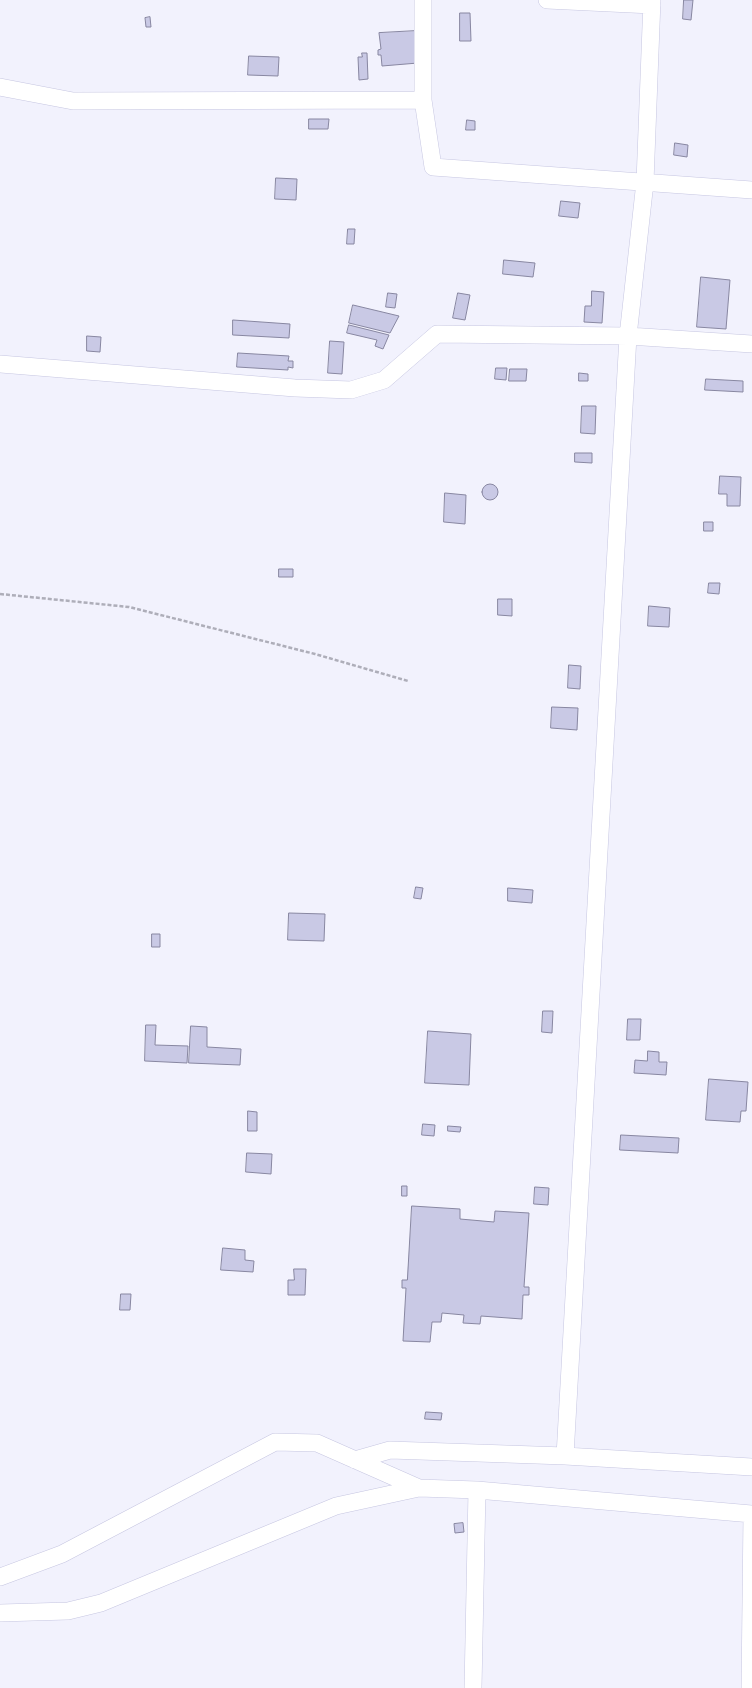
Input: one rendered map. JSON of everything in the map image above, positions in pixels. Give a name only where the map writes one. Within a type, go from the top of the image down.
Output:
[{"type":"street","points":[[422,0],[423,100],[433,167],[752,190]]},
{"type":"street","points":[[547,0],[652,2],[645,182],[628,336],[565,1456]]},
{"type":"street","points":[[0,87],[73,101],[423,100]]},
{"type":"street","points":[[0,364],[287,387],[351,390],[384,380],[437,334],[628,336],[752,344]]},
{"type":"street","points":[[0,1577],[62,1554],[275,1442],[317,1443],[419,1488]]},
{"type":"street","points":[[355,1460],[390,1450],[565,1456],[752,1467]]},
{"type":"street","points":[[0,1613],[68,1611],[101,1603],[336,1506],[419,1488],[477,1490],[752,1514],[750,1688]]},
{"type":"street","points":[[473,1688],[477,1490]]},
{"type":"path","points":[[0,594],[129,607],[315,654],[408,681]]},
{"type":"building","points":[[684,0],[693,0],[691,20],[683,19]]},
{"type":"building","points":[[460,13],[470,13],[471,41],[460,41]]},
{"type":"building","points":[[150,17],[151,27],[146,27],[145,18]]},
{"type":"building","points":[[416,31],[418,63],[382,66],[381,55],[378,55],[378,50],[381,49],[379,33]]},
{"type":"building","points":[[362,53],[367,53],[368,79],[359,80],[358,57],[362,57]]},
{"type":"building","points":[[249,56],[279,57],[278,76],[248,75]]},
{"type":"building","points":[[309,119],[329,119],[328,129],[309,129]]},
{"type":"building","points":[[467,120],[475,121],[475,130],[466,130]]},
{"type":"building","points":[[675,143],[688,145],[687,157],[674,155]]},
{"type":"building","points":[[276,178],[297,179],[296,200],[275,199]]},
{"type":"building","points":[[561,201],[580,203],[578,218],[559,216]]},
{"type":"building","points":[[348,229],[355,229],[354,244],[347,244]]},
{"type":"building","points":[[504,260],[535,263],[533,277],[503,274]]},
{"type":"building","points":[[701,277],[730,280],[726,329],[697,327]]},
{"type":"building","points":[[592,291],[604,292],[602,323],[584,322],[585,306],[591,306]]},
{"type":"building","points":[[388,293],[397,294],[395,308],[386,307]]},
{"type":"building","points":[[458,293],[470,295],[465,320],[453,318]]},
{"type":"building","points":[[353,305],[399,316],[390,333],[349,323]]},
{"type":"building","points":[[233,320],[290,324],[289,338],[233,335]]},
{"type":"building","points":[[349,325],[389,335],[383,349],[375,346],[377,340],[347,333]]},
{"type":"building","points":[[87,336],[101,337],[100,352],[87,351]]},
{"type":"building","points":[[330,341],[344,342],[342,374],[328,373]]},
{"type":"building","points":[[238,353],[289,356],[288,361],[293,361],[293,368],[288,367],[288,370],[237,367]]},
{"type":"building","points":[[496,368],[507,368],[506,380],[495,379]]},
{"type":"building","points":[[510,369],[527,369],[526,381],[509,381]]},
{"type":"building","points":[[579,373],[588,374],[588,381],[579,381]]},
{"type":"building","points":[[706,379],[743,381],[743,392],[705,390]]},
{"type":"building","points":[[582,406],[596,406],[595,434],[581,433]]},
{"type":"building","points":[[575,453],[592,453],[592,463],[575,462]]},
{"type":"building","points":[[720,476],[741,477],[740,506],[727,506],[727,494],[719,494]]},
{"type":"building","points":[[490,484],[497,489],[498,492],[493,499],[490,500],[483,495],[482,492],[487,485]]},
{"type":"building","points":[[445,493],[466,495],[465,524],[444,522]]},
{"type":"building","points":[[704,522],[713,522],[713,531],[704,531]]},
{"type":"building","points":[[279,569],[293,569],[293,577],[279,577]]},
{"type":"building","points":[[709,583],[720,583],[719,594],[708,593]]},
{"type":"building","points":[[498,599],[512,599],[512,616],[498,615]]},
{"type":"building","points":[[649,606],[670,608],[669,627],[648,626]]},
{"type":"building","points":[[569,665],[581,666],[580,689],[568,688]]},
{"type":"building","points":[[552,707],[578,708],[577,730],[551,728]]},
{"type":"building","points":[[416,887],[423,888],[421,899],[414,898]]},
{"type":"building","points":[[508,888],[533,890],[532,903],[508,901]]},
{"type":"building","points":[[289,913],[325,914],[324,941],[288,940]]},
{"type":"building","points":[[152,934],[160,934],[160,947],[152,947]]},
{"type":"building","points":[[543,1011],[553,1011],[552,1033],[542,1032]]},
{"type":"building","points":[[628,1019],[641,1019],[640,1040],[627,1040]]},
{"type":"building","points":[[146,1025],[156,1025],[155,1045],[188,1046],[187,1063],[145,1061]]},
{"type":"building","points":[[191,1026],[207,1027],[207,1047],[241,1049],[240,1065],[189,1063]]},
{"type":"building","points":[[428,1031],[471,1034],[469,1085],[425,1083]]},
{"type":"building","points":[[648,1051],[659,1052],[659,1062],[667,1062],[666,1075],[634,1073],[635,1060],[647,1061]]},
{"type":"building","points":[[709,1079],[748,1082],[746,1111],[741,1111],[740,1122],[706,1120]]},
{"type":"building","points":[[248,1111],[257,1112],[257,1131],[248,1131]]},
{"type":"building","points":[[423,1124],[435,1125],[434,1136],[422,1135]]},
{"type":"building","points":[[448,1126],[461,1127],[460,1132],[448,1131]]},
{"type":"building","points":[[621,1135],[679,1138],[678,1153],[620,1150]]},
{"type":"building","points":[[247,1153],[272,1154],[271,1174],[246,1172]]},
{"type":"building","points":[[402,1186],[407,1186],[407,1196],[402,1196]]},
{"type":"building","points":[[535,1187],[549,1188],[548,1205],[534,1204]]},
{"type":"building","points":[[412,1206],[460,1209],[460,1219],[494,1222],[495,1211],[529,1213],[524,1287],[529,1287],[529,1295],[523,1295],[522,1319],[481,1316],[480,1324],[463,1323],[464,1315],[442,1313],[441,1322],[432,1322],[430,1342],[403,1341],[406,1288],[402,1288],[402,1280],[407,1280]]},
{"type":"building","points":[[223,1248],[245,1250],[245,1260],[254,1261],[253,1272],[221,1270]]},
{"type":"building","points":[[294,1269],[306,1269],[305,1295],[288,1295],[288,1280],[294,1280]]},
{"type":"building","points":[[121,1294],[131,1294],[130,1310],[120,1310]]},
{"type":"building","points":[[426,1412],[442,1413],[441,1420],[425,1419]]},
{"type":"building","points":[[463,1523],[464,1532],[455,1533],[454,1524]]}]
